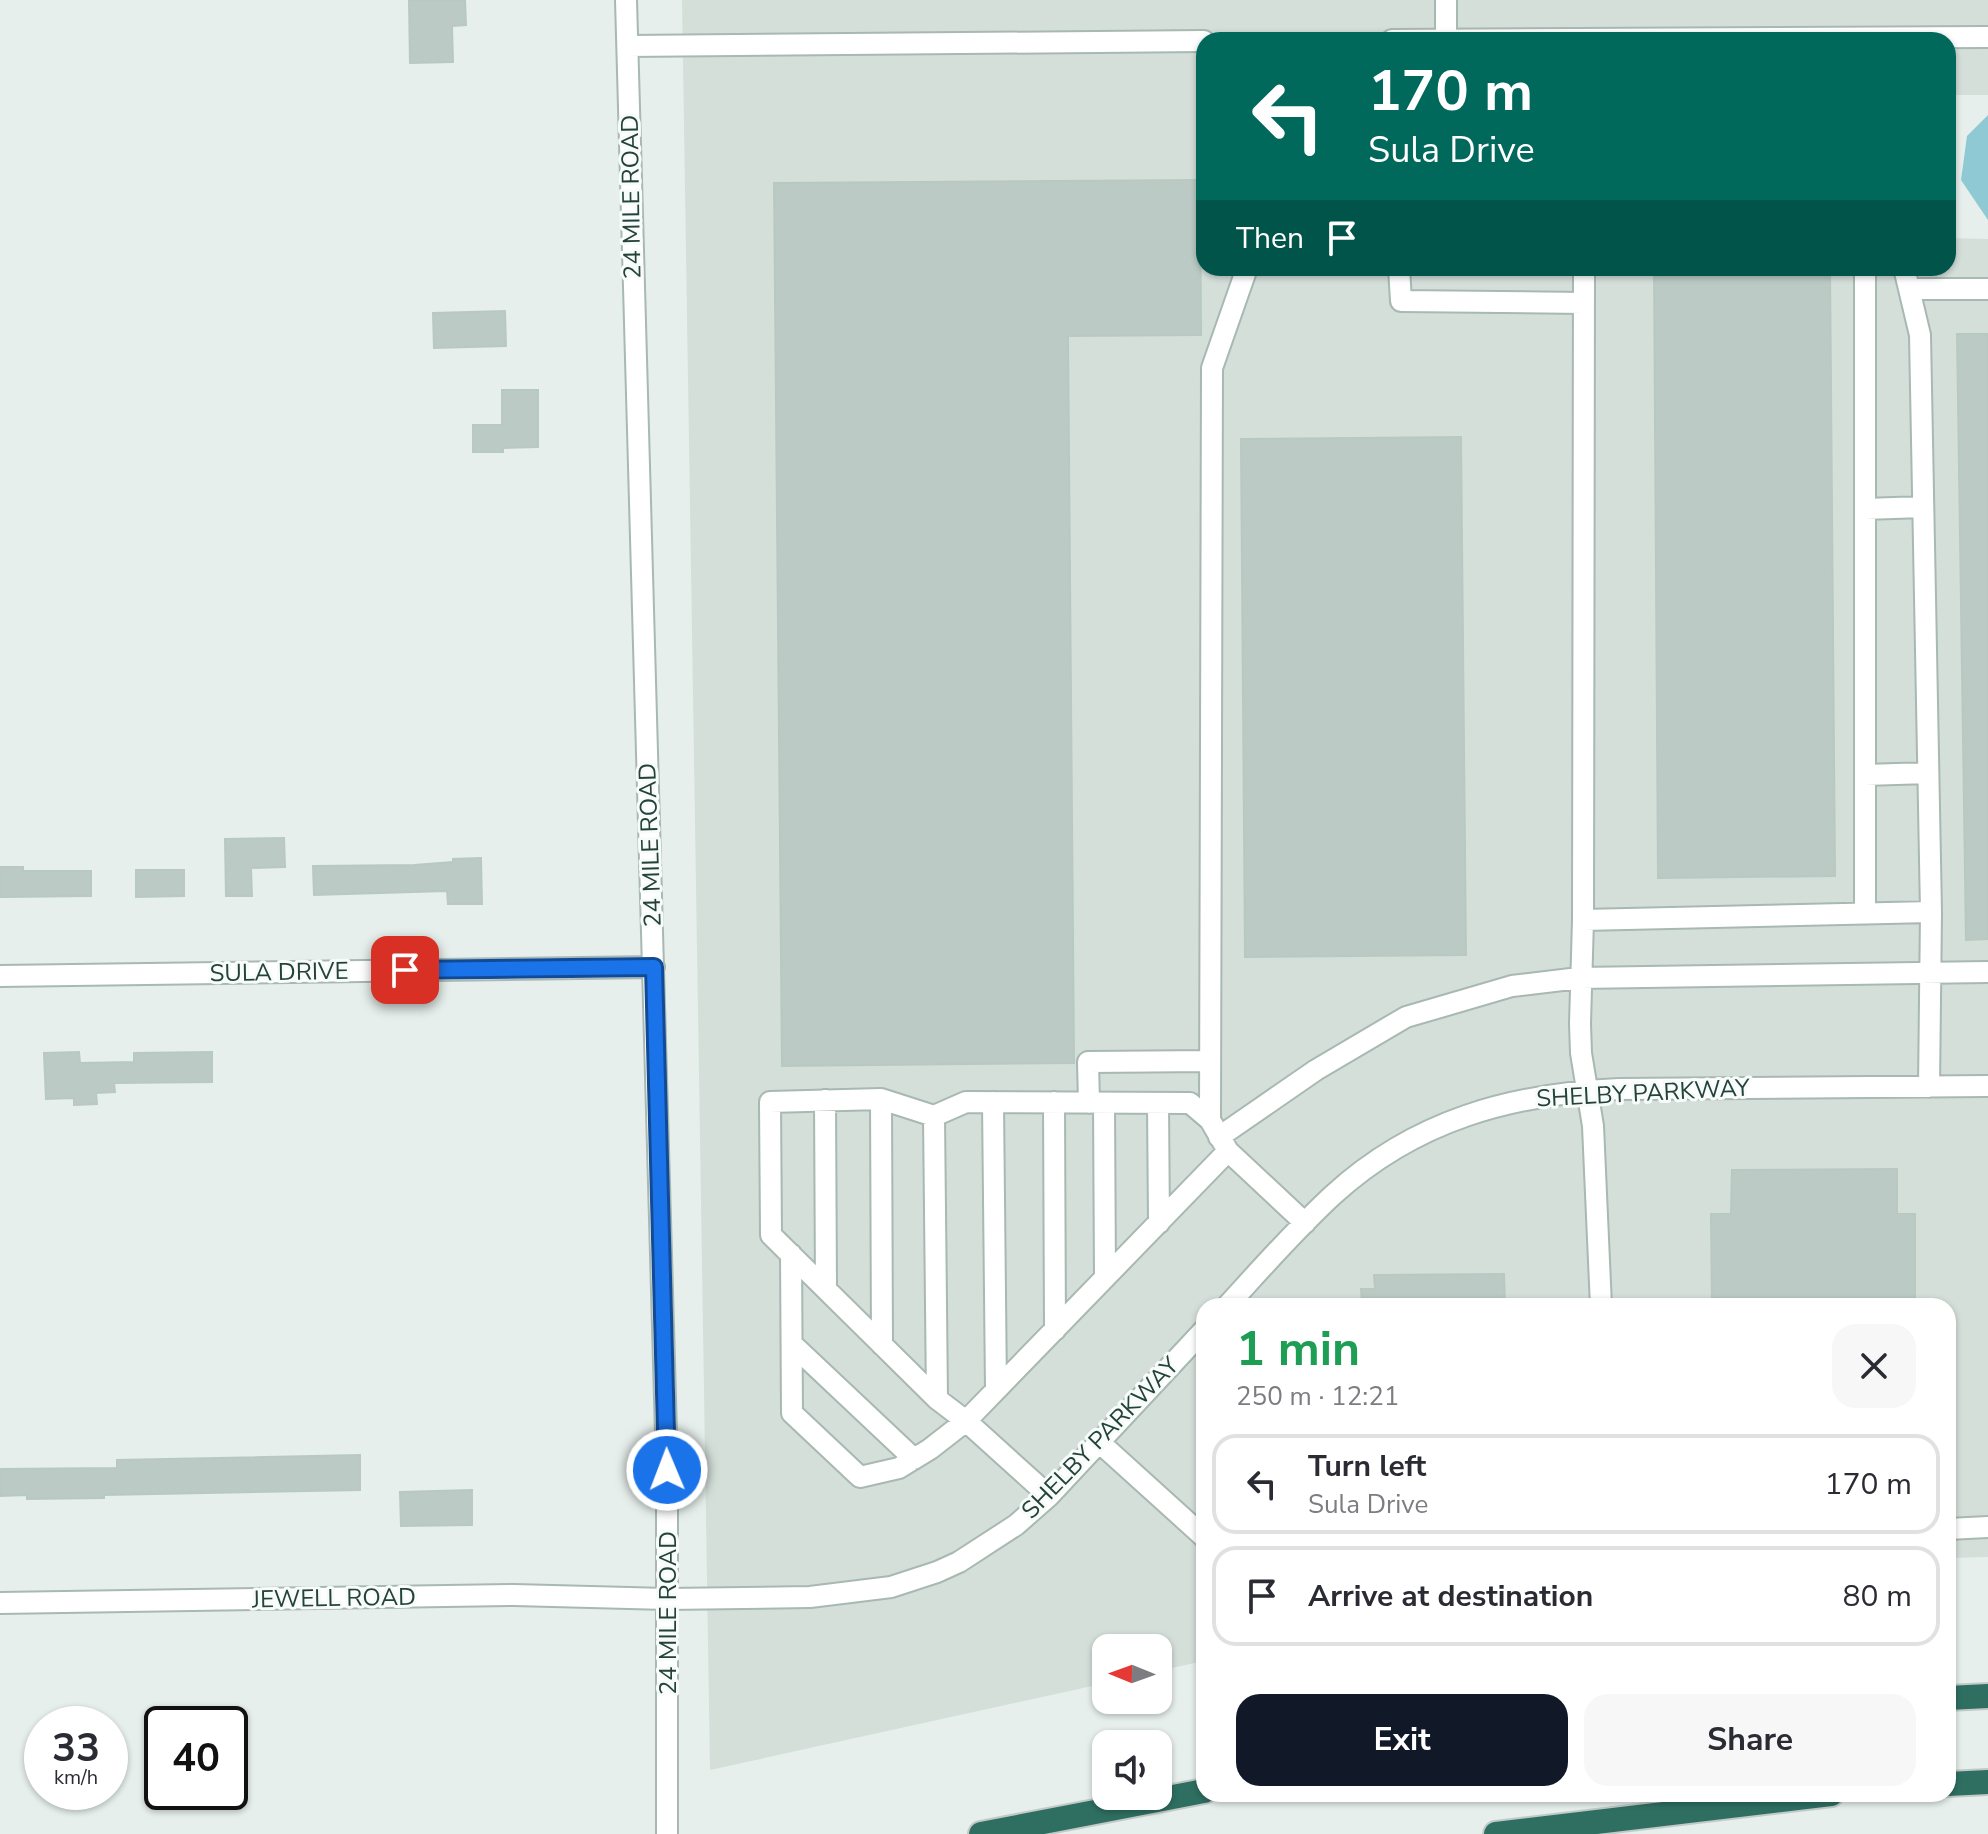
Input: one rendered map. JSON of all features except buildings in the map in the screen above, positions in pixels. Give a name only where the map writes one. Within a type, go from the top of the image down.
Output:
[{"type":"highway","points":[[1956,1698],[1988,1696]]},
{"type":"highway","points":[[1956,1784],[1988,1782]]},
{"type":"highway","points":[[981,1834],[1196,1793]]},
{"type":"highway","points":[[1496,1834],[1764,1802]]},
{"type":"street","name":"24 MILE ROAD","points":[[626,0],[667,1470],[667,1834]]},
{"type":"street","points":[[1446,0],[1446,32]]},
{"type":"street","points":[[1956,37],[1988,37]]},
{"type":"street","points":[[628,46],[1196,41]]},
{"type":"street","points":[[1219,1136],[1210,1061],[1212,368],[1244,276]]},
{"type":"street","points":[[1399,276],[1401,301],[1584,303]]},
{"type":"street","points":[[1584,276],[1583,920],[1579,978],[1581,1053],[1595,1150],[1601,1298]]},
{"type":"street","points":[[1865,276],[1865,914]]},
{"type":"street","points":[[1906,276],[1920,335],[1931,912],[1929,1087]]},
{"type":"street","points":[[1909,289],[1988,289]]},
{"type":"street","points":[[1865,509],[1923,507]]},
{"type":"street","points":[[1865,775],[1928,773]]},
{"type":"street","points":[[1583,920],[1931,912]]},
{"type":"street","name":"SULA DRIVE","points":[[0,976],[654,967]]},
{"type":"street","points":[[791,1254],[792,1413],[860,1477],[899,1468],[966,1421],[1159,1223],[1219,1136],[1316,1070],[1406,1017],[1512,986],[1579,978],[1988,972]]},
{"type":"street","points":[[1105,1278],[1096,1103],[1088,1062],[1210,1061]]},
{"type":"street","name":"SHELBY PARKWAY","points":[[1235,1298],[1332,1196],[1374,1162],[1446,1123],[1503,1103],[1587,1090],[1988,1086]]},
{"type":"street","points":[[1049,1496],[937,1399],[771,1235],[770,1102],[881,1099],[934,1116],[966,1102],[1190,1103],[1305,1223]]},
{"type":"street","points":[[881,1099],[882,1345]]},
{"type":"street","points":[[825,1100],[826,1289]]},
{"type":"street","points":[[993,1102],[996,1390]]},
{"type":"street","points":[[1054,1102],[1055,1330]]},
{"type":"street","points":[[1158,1103],[1159,1223]]},
{"type":"street","points":[[934,1116],[937,1399]]},
{"type":"street","name":"SHELBY PARKWAY","points":[[667,1599],[810,1597],[891,1587],[937,1572],[979,1551],[1016,1525],[1049,1496],[1196,1339]]},
{"type":"street","points":[[792,1344],[914,1459]]},
{"type":"street","points":[[1099,1442],[1196,1530]]},
{"type":"street","points":[[1956,1529],[1988,1527]]},
{"type":"street","name":"JEWELL ROAD","points":[[0,1603],[514,1595],[667,1599]]},
{"type":"shaded area","points":[[682,0],[1988,0],[1988,95],[1956,95],[1956,32],[1196,32],[1196,276],[1956,276],[1956,238],[1988,239],[1988,1557],[1956,1558],[1956,1298],[1196,1298],[1196,1663],[1172,1668],[1172,1634],[1092,1634],[1092,1686],[710,1770]]},
{"type":"water","points":[[1988,115],[1988,220],[1961,180],[1967,136]]},
{"type":"route","points":[[405,970],[654,967],[667,1470]]}]
